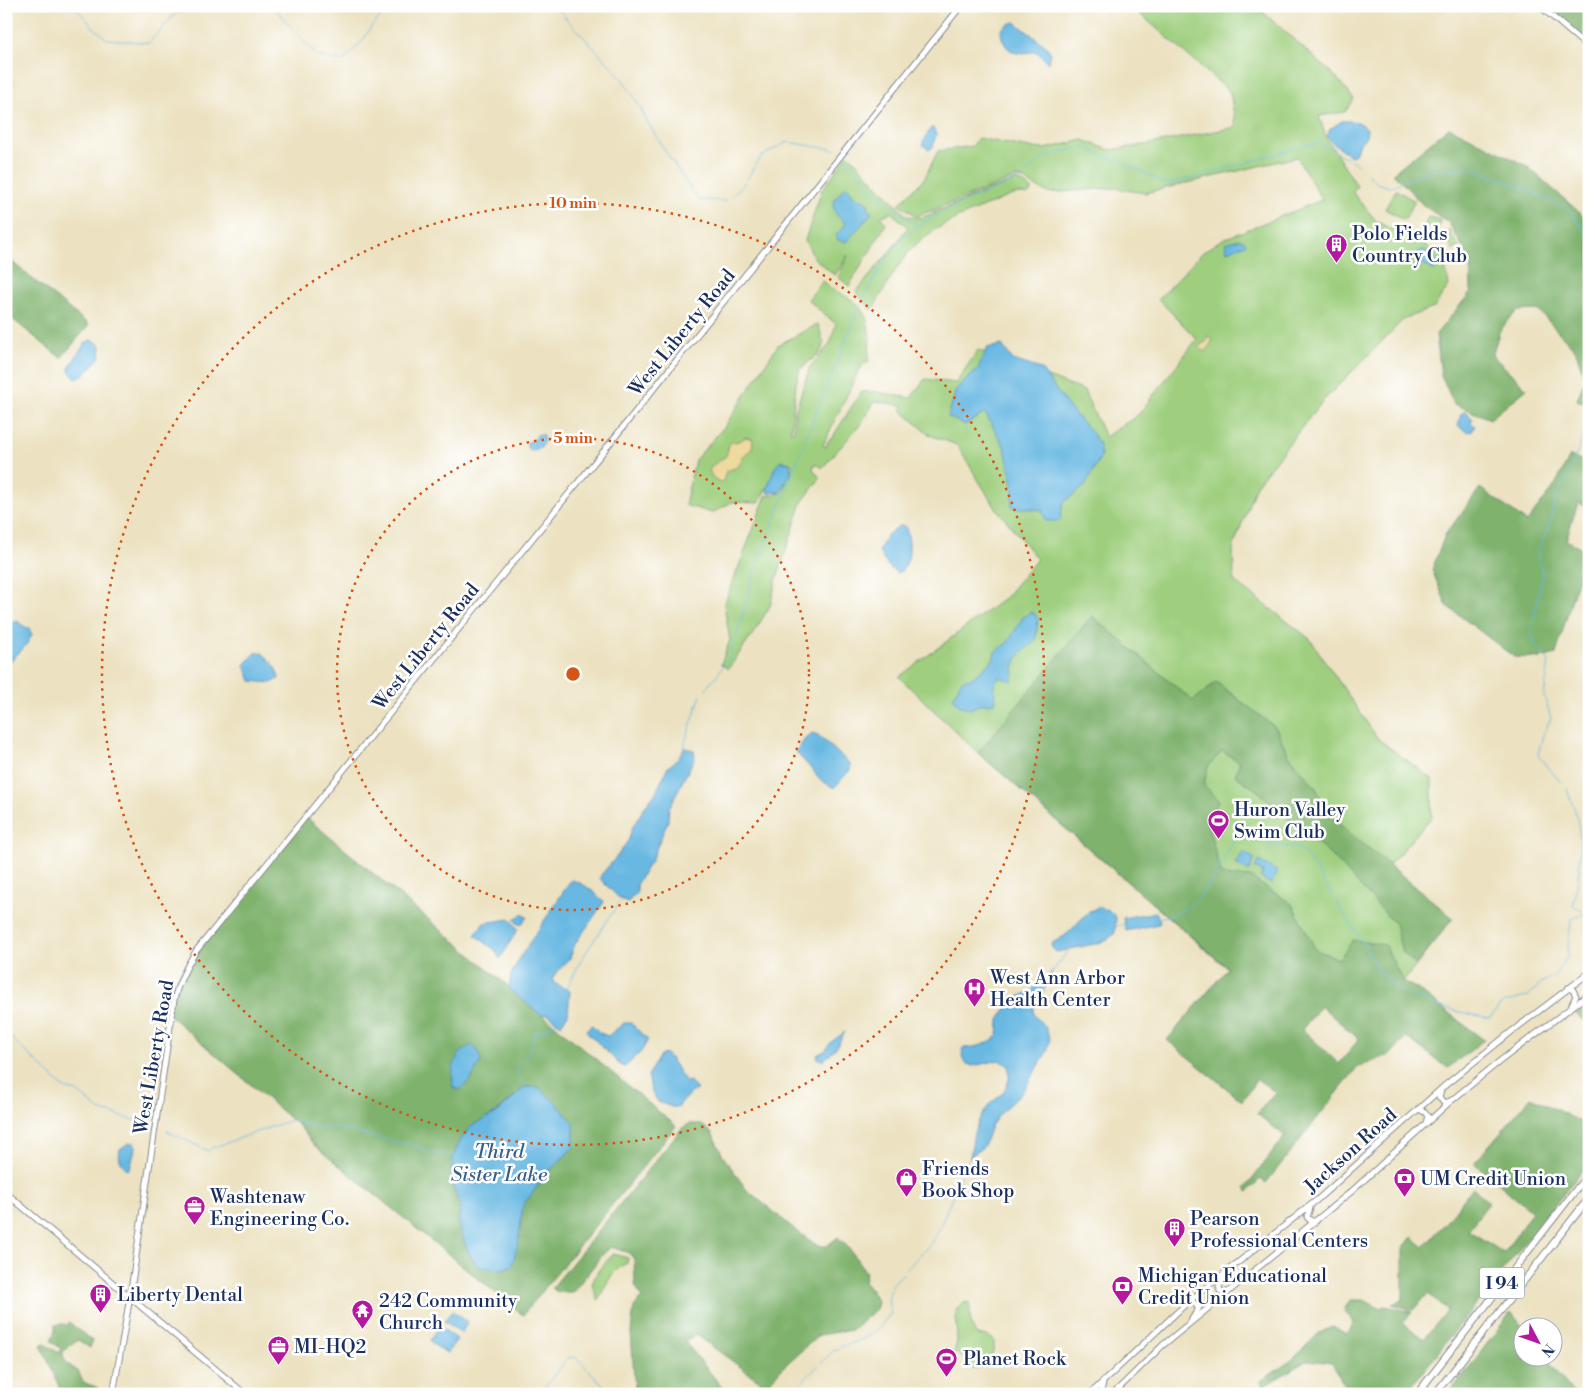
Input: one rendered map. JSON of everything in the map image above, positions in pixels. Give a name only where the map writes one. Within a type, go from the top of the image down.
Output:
[{"type":"highway","name":"I 94","points":[[1417,1394],[1589,1173]]},
{"type":"highway","name":"I 94","points":[[1435,1394],[1589,1198]]},
{"type":"main road","name":"West Liberty Road","points":[[113,1394],[130,1297],[174,1000],[178,984],[188,964],[295,828],[622,429],[961,6]]},
{"type":"main road","points":[[1540,6],[1589,48]]},
{"type":"main road","name":"Jackson Road","points":[[1090,1394],[1188,1302],[1316,1200],[1443,1087],[1589,973]]},
{"type":"main road","points":[[1568,988],[1573,990],[1576,996],[1568,1008]]},
{"type":"main road","name":"Jackson Road","points":[[1113,1394],[1163,1345],[1352,1191],[1452,1100],[1500,1060],[1589,994]]},
{"type":"main road","points":[[1443,1087],[1440,1093],[1440,1100],[1444,1103],[1452,1100]]},
{"type":"main road","points":[[1418,1109],[1426,1112],[1428,1116],[1426,1124]]},
{"type":"main road","points":[[6,1193],[245,1394]]},
{"type":"main road","points":[[1316,1200],[1307,1214],[1308,1219],[1316,1221]]},
{"type":"main road","points":[[1228,1293],[1220,1291],[1219,1286],[1234,1266]]},
{"type":"main road","points":[[1188,1302],[1193,1302],[1199,1308],[1188,1325]]},
{"type":"main road","points":[[1103,1394],[1101,1387],[1106,1379]]},
{"type":"green space","points":[[1131,6],[1256,6],[1334,75],[1354,99],[1345,112],[1319,116],[1326,137],[1357,186],[1353,193],[1377,222],[1420,242],[1443,257],[1449,285],[1434,308],[1405,318],[1322,402],[1256,485],[1233,548],[1234,581],[1310,639],[1378,739],[1432,779],[1432,817],[1389,865],[1453,918],[1359,1039],[1321,1006],[1302,1029],[1228,969],[978,753],[899,677],[1006,597],[1037,559],[993,504],[957,445],[930,435],[901,410],[904,406],[875,401],[861,424],[822,468],[815,463],[813,469],[820,478],[802,502],[776,581],[770,606],[728,669],[721,664],[730,640],[724,605],[766,496],[782,493],[793,465],[781,460],[759,503],[732,502],[712,513],[685,505],[695,460],[725,426],[778,345],[818,324],[824,344],[820,353],[800,369],[796,383],[791,431],[794,432],[795,412],[810,367],[830,344],[836,324],[808,300],[822,281],[859,306],[867,320],[870,336],[868,362],[863,364],[857,374],[823,445],[826,447],[828,441],[832,438],[861,392],[877,392],[911,398],[925,379],[956,383],[978,350],[1084,391],[1105,437],[1138,415],[1197,339],[1158,299],[1204,251],[1221,240],[1322,200],[1297,157],[1145,193],[1113,188],[1048,193],[1018,177],[917,216],[899,204],[924,179],[938,151],[973,146],[978,138],[1045,149],[1083,140],[1110,150],[1236,127],[1230,92]],"holes":[[[1216,682],[1276,728],[1288,754],[1316,788],[1326,812]]]},
{"type":"green space","points":[[1548,6],[1589,6],[1589,41]]},
{"type":"green space","points":[[1449,127],[1527,166],[1579,212],[1589,224],[1589,404],[1577,400],[1585,379],[1576,351],[1538,310],[1517,311],[1500,330],[1492,355],[1527,389],[1490,419],[1454,404],[1441,375],[1436,334],[1471,292],[1470,259],[1448,222],[1424,206],[1393,173]]},
{"type":"green space","points":[[848,154],[907,216],[921,218],[1018,180],[1033,190],[1027,195],[1018,194],[967,214],[943,225],[922,239],[912,248],[900,264],[872,310],[856,292],[908,227],[891,212],[881,217],[886,224],[849,286],[838,277],[848,255],[835,275],[814,258],[805,240],[822,190]]},
{"type":"green space","points":[[1396,190],[1415,201],[1404,220],[1385,209]]},
{"type":"green space","points":[[1428,217],[1440,220],[1438,228],[1434,229],[1425,225]]},
{"type":"green space","points":[[1449,230],[1459,247],[1453,250],[1443,233]]},
{"type":"green space","points":[[6,257],[89,325],[61,358],[6,314]]},
{"type":"green space","points":[[1570,456],[1589,463],[1589,507],[1578,503],[1566,540],[1586,550],[1556,654],[1541,658],[1514,657],[1447,606],[1432,570],[1445,535],[1480,488],[1527,522],[1555,485]]},
{"type":"green space","name":"Huron Valley Swim Club","points":[[1092,616],[1193,701],[1216,682],[1276,728],[1288,754],[1316,788],[1326,813],[1453,918],[1416,965],[1402,952],[1395,924],[1336,860],[1259,792],[1235,775],[1240,762],[1222,751],[1208,767],[1204,785],[1219,801],[1206,820],[1222,875],[1250,877],[1292,904],[1316,950],[1339,959],[1353,940],[1385,945],[1403,982],[1416,988],[1484,1040],[1448,1068],[1406,1037],[1391,1054],[1357,1068],[1266,1183],[1260,1179],[1248,1192],[1245,1189],[1285,1136],[1257,1114],[1275,1092],[1257,1079],[1242,1101],[1167,1040],[1228,968],[978,753]],"holes":[[[1321,1006],[1359,1039],[1339,1064],[1302,1029]]]},
{"type":"green space","points":[[307,818],[676,1126],[523,1315],[315,1146],[299,1126],[156,1004]],"holes":[[[515,1095],[574,1147],[551,1169],[523,1205],[518,1244],[472,1260],[459,1218],[474,1125],[496,1112]]]},
{"type":"green space","points":[[1589,1007],[1589,1025],[1576,1014]]},
{"type":"green space","points":[[1531,1097],[1589,1126],[1589,1162],[1405,1394],[1349,1394],[1332,1363],[1308,1360],[1264,1386],[1261,1381],[1292,1360],[1318,1334],[1333,1326],[1346,1334],[1354,1323],[1344,1310],[1350,1300],[1364,1300],[1379,1308],[1385,1306],[1412,1312],[1403,1323],[1424,1339],[1448,1310],[1428,1294],[1413,1310],[1392,1304],[1403,1300],[1403,1248],[1412,1237],[1424,1247],[1473,1187],[1489,1203],[1468,1230],[1504,1253],[1532,1212],[1474,1163]]},
{"type":"green space","points":[[689,1124],[701,1124],[712,1133],[723,1156],[746,1189],[798,1232],[818,1246],[827,1246],[838,1237],[850,1249],[866,1273],[864,1282],[873,1292],[878,1303],[876,1309],[852,1330],[819,1335],[770,1381],[761,1382],[695,1334],[685,1342],[721,1386],[722,1394],[637,1394],[635,1391],[631,1332],[634,1307],[642,1297],[635,1285],[634,1259],[629,1253],[611,1247],[603,1254],[573,1292],[557,1292],[552,1288],[681,1129]]},
{"type":"green space","points":[[613,1254],[628,1258],[627,1263],[616,1271],[598,1300],[592,1284],[598,1271]]},
{"type":"green space","points":[[968,1302],[971,1304],[970,1316],[977,1335],[987,1336],[994,1340],[992,1355],[983,1367],[978,1369],[973,1369],[964,1358],[954,1352],[957,1341],[956,1310],[961,1304]]},
{"type":"green space","points":[[1511,1312],[1516,1318],[1512,1318],[1512,1368],[1554,1368],[1574,1394],[1449,1394]]},
{"type":"green space","points":[[69,1322],[92,1341],[90,1348],[78,1340],[63,1351],[64,1358],[79,1372],[81,1378],[87,1384],[97,1387],[102,1394],[58,1394],[59,1386],[41,1345],[43,1343],[59,1353],[61,1349],[51,1341],[55,1325],[64,1324],[67,1326]]},
{"type":"sand","points":[[1208,336],[1213,339],[1206,352],[1201,350],[1199,346],[1206,342]]},
{"type":"sand","points":[[746,437],[753,439],[752,449],[743,456],[738,467],[726,471],[723,481],[720,482],[712,476],[710,467],[726,456],[731,442],[739,441]]},
{"type":"water","points":[[1015,22],[1047,47],[1050,52],[1048,63],[1037,52],[1017,53],[1008,48],[1003,41],[1001,31],[1006,25]]},
{"type":"water","points":[[1342,121],[1353,121],[1367,129],[1366,137],[1360,143],[1354,155],[1351,156],[1334,144],[1327,136],[1330,129]]},
{"type":"water","points":[[931,128],[933,128],[936,134],[933,147],[929,150],[923,145],[923,142]]},
{"type":"water","points":[[846,186],[854,196],[869,204],[867,209],[872,213],[846,242],[838,240],[836,235],[846,224],[836,214],[833,205]]},
{"type":"water","points":[[1239,239],[1244,240],[1246,244],[1227,251],[1225,243]]},
{"type":"water","points":[[1423,249],[1435,257],[1438,266],[1435,271],[1417,259],[1416,253]]},
{"type":"water","points":[[91,340],[101,346],[100,357],[84,375],[75,378],[69,371],[69,368],[85,343]]},
{"type":"water","points":[[1002,345],[1013,360],[1041,369],[1071,410],[1093,434],[1099,445],[1101,456],[1085,486],[1063,503],[1060,521],[1046,521],[1042,510],[1012,507],[1013,485],[1005,448],[985,413],[965,425],[948,417],[956,389],[978,369],[987,348]]},
{"type":"water","points":[[1465,411],[1473,419],[1471,422],[1475,426],[1472,431],[1467,432],[1458,426],[1461,414]]},
{"type":"water","points":[[538,434],[543,435],[544,441],[541,448],[530,451],[527,447],[527,442],[534,440]]},
{"type":"water","points":[[781,461],[790,463],[791,474],[780,492],[768,493],[767,489],[772,474]]},
{"type":"water","points":[[899,526],[905,526],[907,531],[909,552],[905,566],[897,573],[886,564],[879,551],[887,535]]},
{"type":"water","points":[[1031,612],[1038,619],[1036,639],[1019,655],[1014,667],[1012,681],[998,678],[994,687],[996,701],[994,703],[981,704],[970,709],[959,705],[953,698],[961,681],[972,678],[993,660],[995,652],[1008,642],[1023,617]]},
{"type":"water","points":[[6,620],[17,621],[29,628],[32,635],[21,651],[6,664]]},
{"type":"water","points":[[255,653],[262,653],[271,661],[279,679],[271,683],[251,681],[245,665]]},
{"type":"water","points":[[812,733],[818,735],[851,765],[850,770],[834,788],[821,780],[796,752]]},
{"type":"water","points":[[684,748],[694,750],[695,757],[669,808],[668,821],[651,861],[637,883],[637,892],[628,902],[620,899],[600,879],[601,875],[629,839],[632,828],[655,794],[668,767],[678,759]]},
{"type":"water","points":[[1243,852],[1255,859],[1248,871],[1236,864]]},
{"type":"water","points":[[1259,861],[1278,872],[1271,884],[1260,877],[1263,872],[1255,868]]},
{"type":"water","points":[[571,880],[589,888],[604,902],[575,944],[570,958],[552,978],[554,983],[570,991],[568,1014],[561,1025],[547,1014],[541,1015],[509,989],[511,975],[519,959]]},
{"type":"water","points":[[1098,907],[1109,910],[1116,917],[1115,933],[1107,940],[1099,943],[1056,952],[1052,948],[1051,944],[1066,935],[1085,916]]},
{"type":"water","points":[[1156,912],[1160,921],[1159,924],[1126,931],[1123,918]]},
{"type":"water","points":[[522,914],[527,917],[521,925],[514,919]]},
{"type":"water","points":[[510,919],[518,929],[500,959],[495,950],[475,935],[484,923]]},
{"type":"water","points":[[1052,972],[1033,1011],[1035,1016],[1045,1026],[1050,1040],[1047,1052],[1021,1094],[999,1115],[991,1126],[984,1146],[970,1157],[974,1133],[979,1120],[990,1104],[1003,1093],[1009,1080],[1009,1066],[999,1060],[973,1066],[965,1063],[962,1056],[963,1048],[982,1045],[998,1036],[999,1020],[1011,1001],[1031,991]]},
{"type":"water","points":[[624,1023],[631,1023],[648,1040],[641,1052],[625,1067],[619,1064],[586,1031],[592,1025],[600,1033],[608,1036]]},
{"type":"water","points":[[845,1032],[830,1055],[824,1060],[818,1059],[817,1055],[826,1050],[831,1042]]},
{"type":"water","points":[[472,1045],[477,1050],[481,1061],[471,1079],[460,1090],[453,1088],[452,1075],[457,1057]]},
{"type":"water","points":[[665,1053],[684,1079],[687,1082],[690,1081],[697,1090],[690,1093],[679,1107],[672,1107],[658,1102],[651,1090],[648,1075],[660,1055]]},
{"type":"water","name":"Third Sister Lake","points":[[524,1087],[538,1087],[574,1123],[574,1147],[551,1169],[523,1205],[518,1244],[512,1266],[501,1269],[479,1267],[468,1251],[461,1231],[460,1208],[453,1188],[451,1174],[453,1158],[463,1137],[472,1126],[499,1111]]},
{"type":"water","points":[[129,1143],[136,1145],[128,1170],[121,1163],[119,1156],[120,1149]]},
{"type":"water","points":[[452,1311],[468,1322],[461,1333],[444,1321]]},
{"type":"water","points":[[439,1326],[457,1339],[447,1353],[431,1343],[430,1340]]},
{"type":"waterway","points":[[65,6],[77,9],[107,39],[149,43],[176,13],[219,6]]},
{"type":"waterway","points":[[273,6],[317,56],[343,62],[363,40],[373,24],[393,6]]},
{"type":"waterway","points":[[556,6],[624,81],[660,143],[699,200],[726,201],[742,186],[761,157],[787,142],[837,150]]},
{"type":"waterway","points":[[1304,146],[1319,143],[1358,164]]},
{"type":"waterway","points":[[1122,162],[1166,184],[1197,177],[1300,147]]},
{"type":"waterway","points":[[1021,177],[1044,157],[1074,149],[1088,148],[1099,155],[1119,161]]},
{"type":"waterway","points":[[846,157],[881,198],[918,226]]},
{"type":"waterway","points":[[1366,173],[1377,183],[1389,187],[1438,169],[1472,168],[1530,191],[1569,210],[1589,237]]},
{"type":"waterway","points":[[805,440],[859,308],[875,276],[895,248],[918,226],[945,210],[1018,179]]},
{"type":"waterway","points":[[1571,469],[1584,434]]},
{"type":"waterway","points":[[706,689],[729,659],[754,573],[804,444]]},
{"type":"waterway","points":[[1560,782],[1538,754],[1543,735],[1551,718],[1544,696],[1549,662],[1535,645],[1531,631],[1543,575],[1537,553],[1548,528],[1557,496],[1570,470]]},
{"type":"waterway","points":[[685,749],[685,742],[701,695]]},
{"type":"waterway","points":[[1567,789],[1575,812],[1580,837],[1579,872],[1573,905],[1585,913]]},
{"type":"waterway","points":[[1158,918],[1186,909],[1196,901],[1212,881],[1236,836],[1265,844],[1298,848],[1305,853],[1365,946],[1378,971],[1405,993],[1455,1011],[1490,1018],[1502,1003],[1529,996],[1540,984],[1555,975],[1567,957],[1571,919],[1589,913]]},
{"type":"waterway","points":[[567,988],[581,960],[619,903]]},
{"type":"waterway","points":[[1117,926],[1125,924]]},
{"type":"waterway","points":[[1052,972],[1068,951]]},
{"type":"waterway","points":[[524,1087],[517,1074],[518,1065],[525,1059],[535,1031],[542,1031],[557,1022]]},
{"type":"waterway","points":[[6,1033],[64,1088],[77,1092],[99,1110],[144,1123]]},
{"type":"waterway","points":[[167,1131],[208,1151],[291,1120],[315,1127],[338,1128],[414,1146],[432,1153],[454,1155]]},
{"type":"waterway","points":[[790,1394],[834,1350],[865,1338],[879,1328],[891,1313],[888,1301],[891,1286],[931,1243],[940,1227],[970,1157]]},
{"type":"waterway","points":[[539,1394],[568,1358],[576,1357],[612,1394]]},
{"type":"place","name":"Polo Fields Country Club","points":[[1336,263]]},
{"type":"place","name":"Huron Valley Swim Club","points":[[1218,839]]},
{"type":"place","name":"West Ann Arbor Health Center","points":[[974,1007]]},
{"type":"place","name":"UM Credit Union","points":[[1404,1197]]},
{"type":"place","name":"Friends Book Shop","points":[[906,1198]]},
{"type":"place","name":"Washtenaw Engineering Co.","points":[[194,1226]]},
{"type":"place","name":"Pearson Professional Centers","points":[[1174,1248]]},
{"type":"place","name":"Michigan Educational Credit Union","points":[[1122,1305]]},
{"type":"place","name":"Liberty Dental","points":[[101,1313]]},
{"type":"place","name":"242 Community Church","points":[[363,1330]]},
{"type":"place","name":"MI-HQ2","points":[[278,1365]]},
{"type":"place","name":"Planet Rock","points":[[947,1377]]}]
